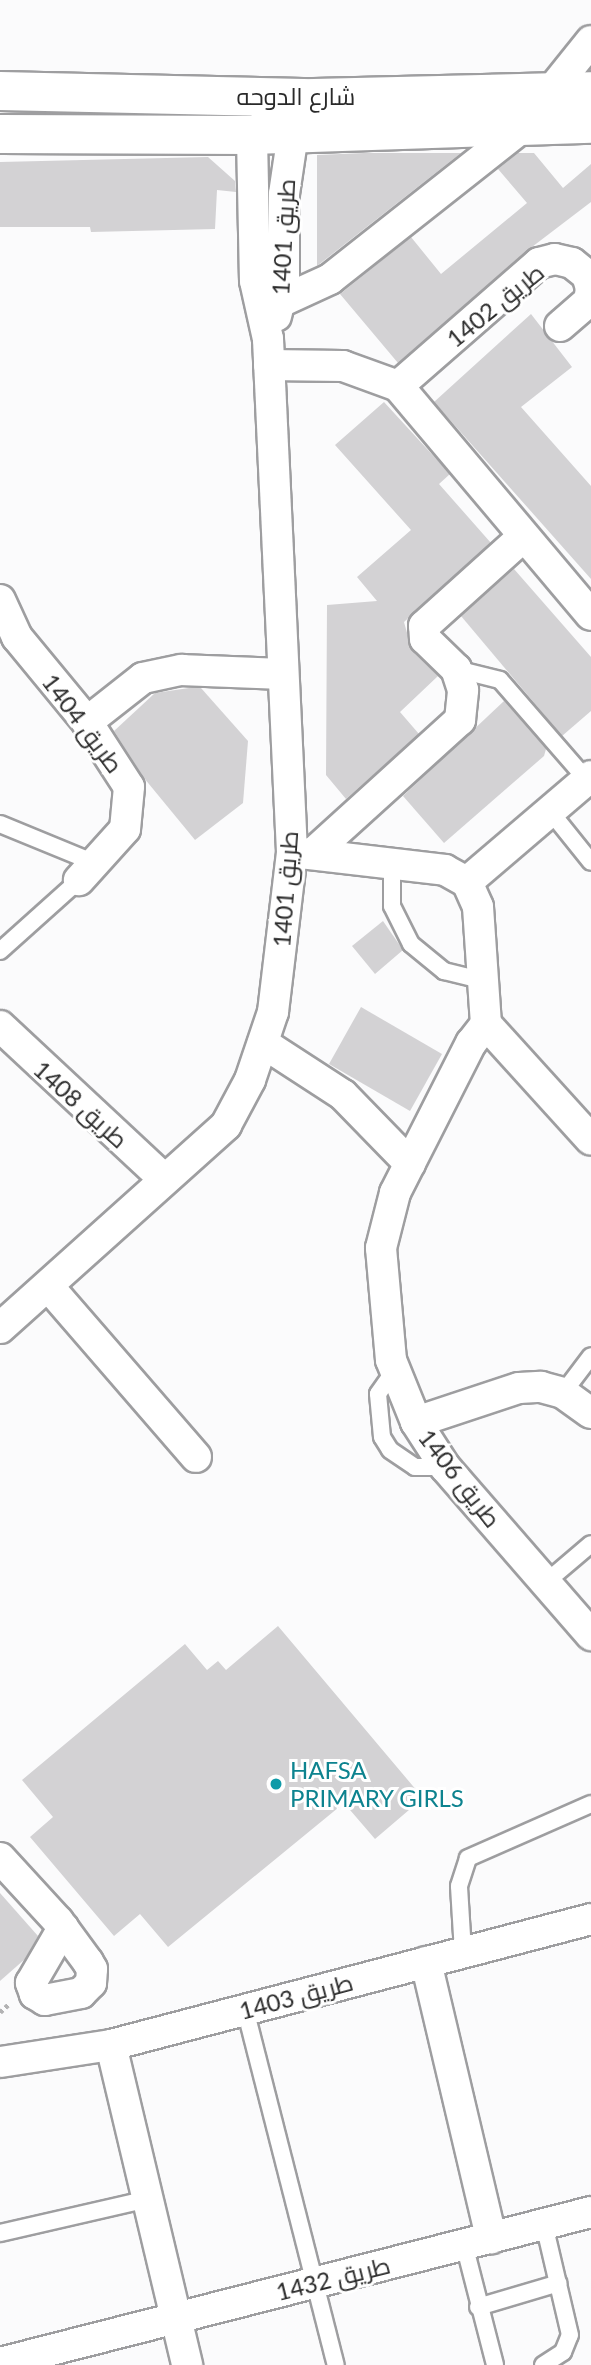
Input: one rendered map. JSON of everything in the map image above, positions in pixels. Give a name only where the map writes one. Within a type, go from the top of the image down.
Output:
[{"type":"street","points":[[551,91],[591,41]]},
{"type":"street","name":"شارع الدوحه","points":[[0,91],[314,98],[591,91]]},
{"type":"street","points":[[252,135],[282,111],[314,98]]},
{"type":"street","name":"شارع الدوحه","points":[[0,134],[252,135],[591,124]]},
{"type":"street","points":[[280,302],[330,279],[524,126]]},
{"type":"street","name":"طريق 1401","points":[[269,352],[280,302],[284,194],[293,134]]},
{"type":"street","name":"طريق 1401","points":[[0,1328],[226,1125],[250,1080],[273,1012],[302,853],[281,674],[269,352],[255,281],[252,135]]},
{"type":"street","name":"طريق 1402","points":[[398,386],[539,263],[555,259],[572,263],[587,275],[591,289],[589,301],[560,326]]},
{"type":"street","points":[[269,352],[343,366],[398,386],[591,615]]},
{"type":"street","points":[[302,853],[460,720],[463,690],[456,669],[425,639],[424,626],[523,537]]},
{"type":"street","name":"طريق 1404","points":[[0,600],[18,637],[87,722],[124,774],[131,801],[125,829],[87,872]]},
{"type":"street","points":[[87,722],[143,678],[181,670],[281,674]]},
{"type":"street","points":[[467,883],[589,778]]},
{"type":"street","points":[[302,853],[445,870],[467,883],[478,907],[486,1024],[591,1140]]},
{"type":"street","name":"طريق 1406","points":[[486,1024],[471,1043],[395,1193],[381,1248],[383,1303],[394,1371],[416,1422],[445,1467],[591,1635]]},
{"type":"street","name":"طريق 1408","points":[[0,1026],[164,1180]]},
{"type":"street","points":[[263,1043],[342,1096],[410,1164]]},
{"type":"street","points":[[48,1286],[196,1457]]},
{"type":"street","points":[[416,1422],[519,1388],[541,1387],[564,1393],[591,1413]]},
{"type":"street","points":[[0,1858],[63,1927]]},
{"type":"street","name":"طريق 1403","points":[[0,2062],[111,2045],[591,1919]]},
{"type":"street","points":[[426,1962],[477,2241]]},
{"type":"street","points":[[111,2045],[187,2365]]},
{"type":"street","name":"طريق 1432","points":[[0,2363],[591,2212]]},
{"type":"lane","points":[[456,669],[500,680],[589,778]]},
{"type":"lane","points":[[550,811],[591,862]]},
{"type":"lane","points":[[0,824],[87,872],[0,951]]},
{"type":"lane","points":[[392,864],[392,906],[411,944],[444,971],[485,981]]},
{"type":"lane","points":[[564,1393],[591,1356]]},
{"type":"lane","points":[[394,1371],[378,1394],[382,1437],[390,1450],[415,1467],[445,1467]]},
{"type":"lane","points":[[545,1583],[591,1544]]},
{"type":"lane","points":[[463,1952],[459,1886],[468,1858],[591,1804]]},
{"type":"lane","points":[[245,2009],[336,2365]]},
{"type":"lane","points":[[0,2233],[148,2199]]},
{"type":"lane","points":[[543,2365],[563,2352],[570,2335],[544,2224]]},
{"type":"lane","points":[[477,2241],[478,2307],[495,2365]]},
{"type":"lane","points":[[478,2307],[559,2283]]},
{"type":"building","points":[[461,153],[317,266],[317,155]]},
{"type":"building","points":[[518,153],[534,153],[563,188],[591,164],[591,202],[528,250],[398,363],[340,294],[411,237],[441,274],[527,203],[498,169]]},
{"type":"building","points":[[208,157],[235,181],[236,192],[217,190],[215,229],[91,232],[90,227],[0,227],[0,162]]},
{"type":"building","points":[[531,314],[572,367],[521,407],[591,486],[591,579],[434,402]]},
{"type":"building","points":[[384,402],[450,474],[439,484],[491,543],[404,622],[412,651],[438,676],[400,712],[419,734],[346,799],[326,775],[327,605],[377,601],[357,577],[411,530],[335,445]]},
{"type":"building","points":[[514,569],[591,657],[591,711],[562,736],[461,616]]},
{"type":"building","points":[[201,688],[248,741],[243,803],[195,840],[144,778],[114,731],[155,693]]},
{"type":"building","points":[[504,701],[546,749],[544,756],[444,843],[403,796]]},
{"type":"building","points":[[383,921],[403,950],[375,974],[352,946]]},
{"type":"building","points":[[361,1007],[442,1054],[410,1111],[329,1064]]},
{"type":"building","name":"HAFSA PRIMARY GIRLS","points":[[278,1626],[423,1798],[375,1839],[344,1803],[168,1947],[140,1914],[114,1936],[30,1837],[53,1817],[22,1780],[185,1644],[207,1670],[218,1661],[226,1670]]},
{"type":"building","points":[[0,1893],[38,1936],[25,1959],[0,1981]]},
{"type":"place","name":"HAFSA PRIMARY GIRLS","points":[[276,1784]]}]
